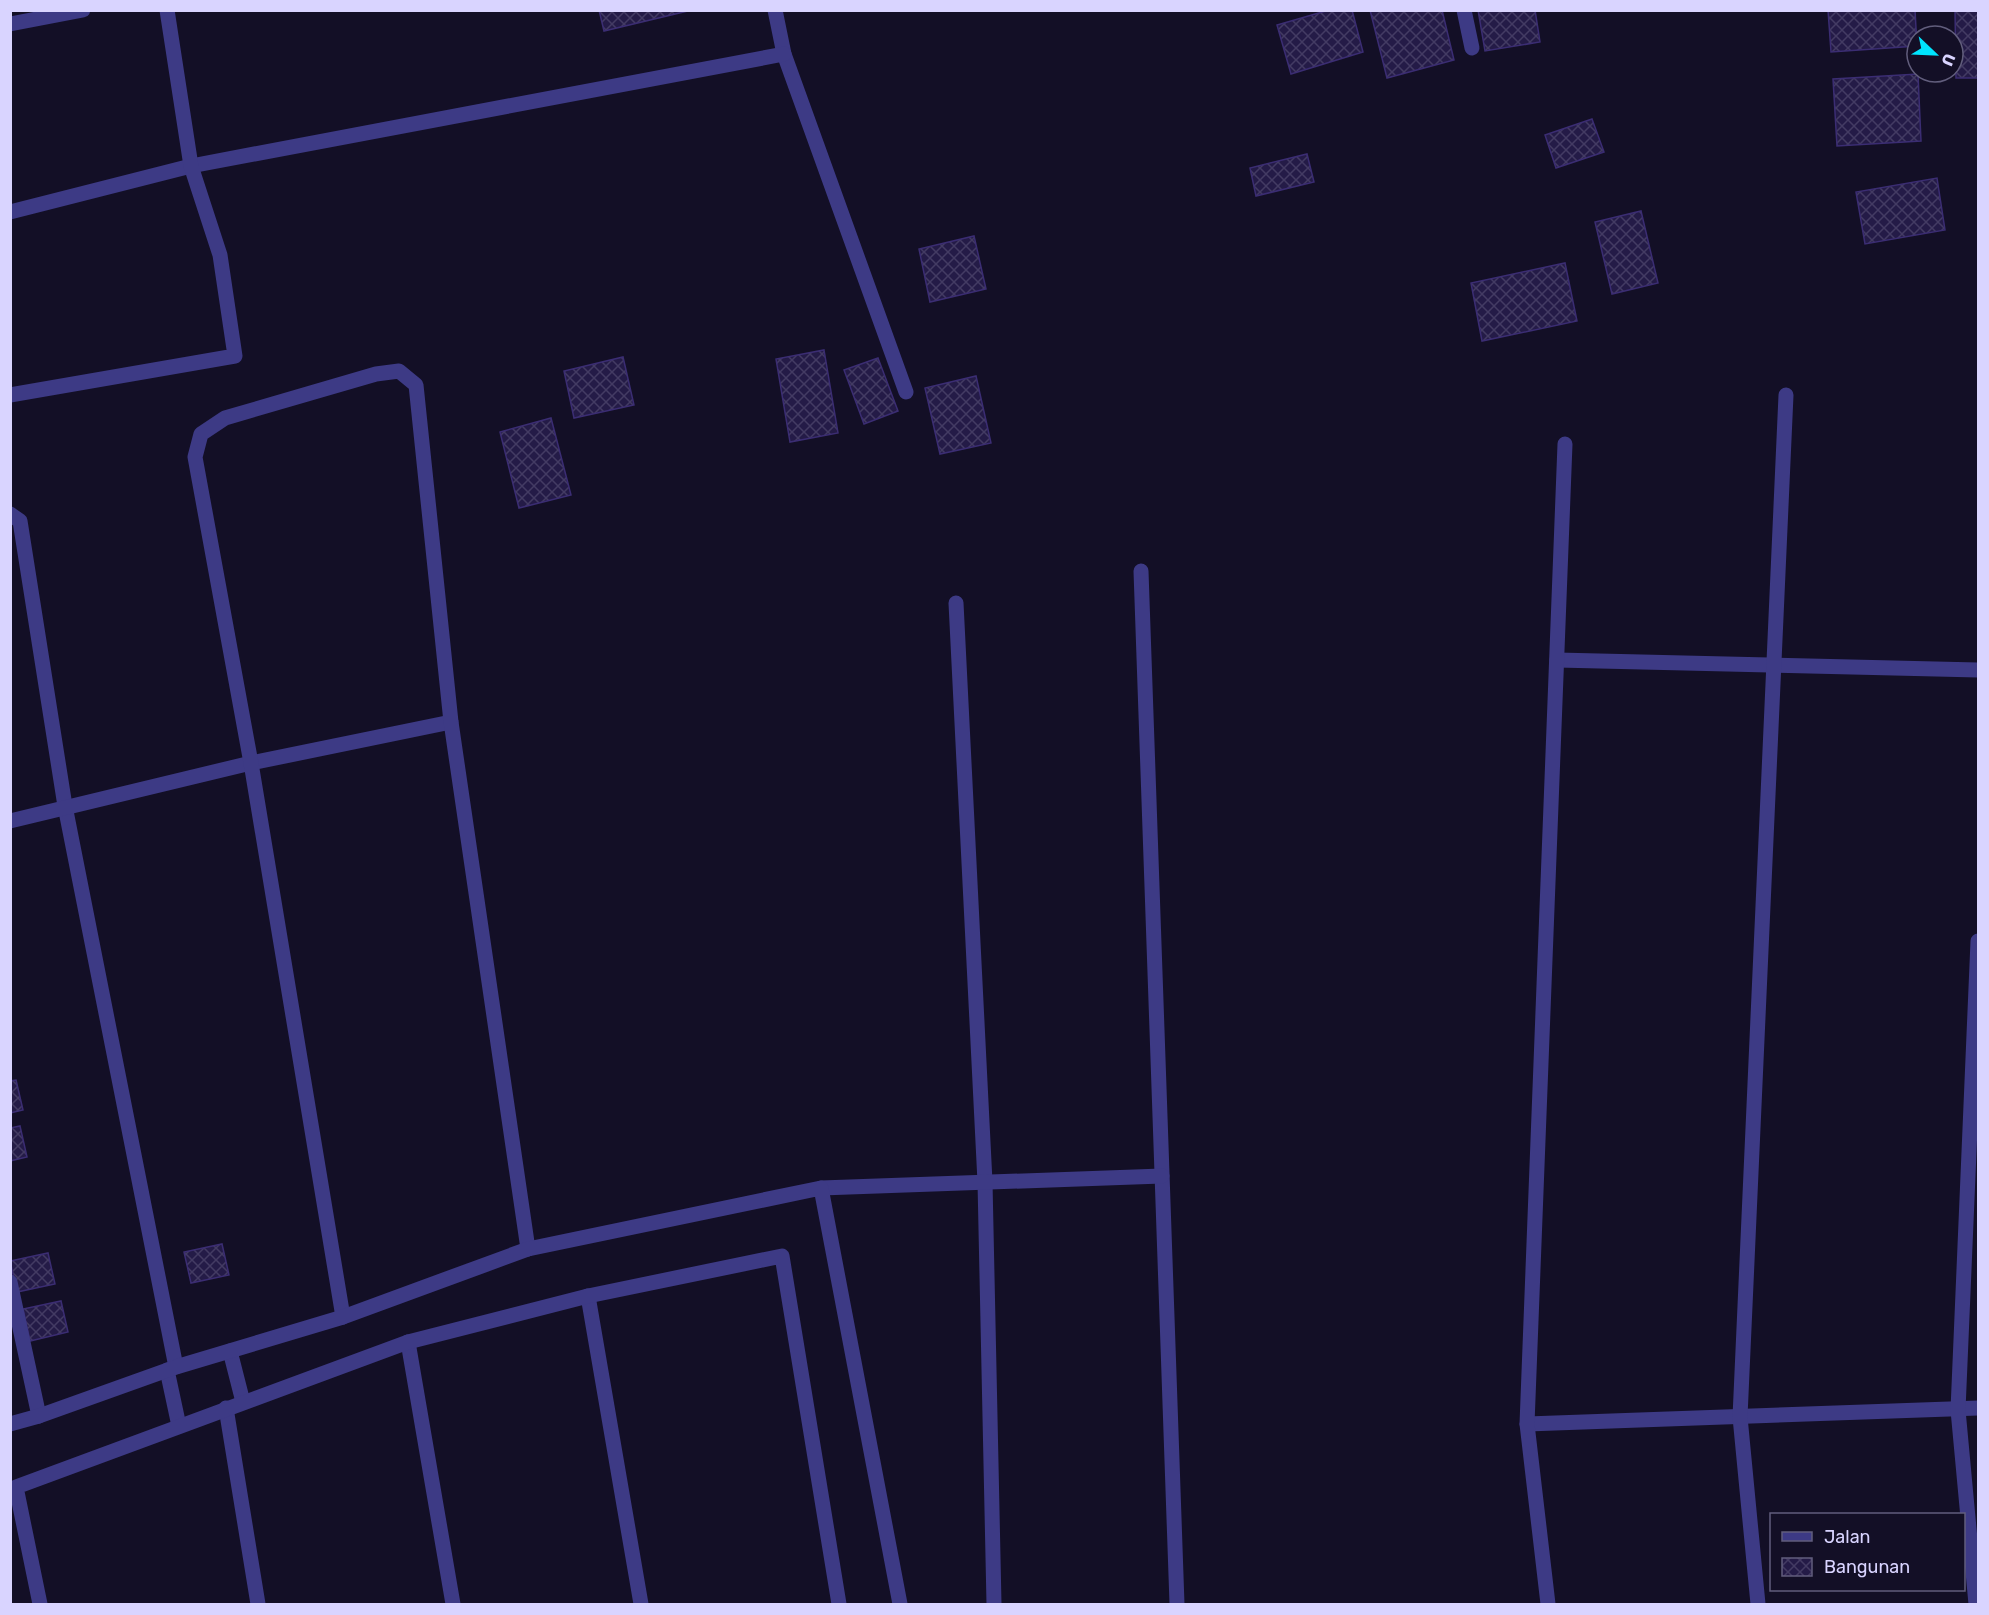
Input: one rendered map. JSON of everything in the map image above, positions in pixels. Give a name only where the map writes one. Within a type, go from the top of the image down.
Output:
[{"type":"street","points":[[10,24],[83,10]]},
{"type":"street","points":[[10,395],[235,356],[220,255],[191,166],[167,10]]},
{"type":"street","points":[[775,10],[784,54],[906,392]]},
{"type":"street","points":[[1464,10],[1472,48]]},
{"type":"street","points":[[10,212],[191,166],[784,54]]},
{"type":"street","points":[[343,1317],[251,763],[195,457],[201,434],[225,418],[376,374],[399,371],[416,385],[451,722],[528,1249]]},
{"type":"street","points":[[1758,1605],[1740,1417],[1786,395]]},
{"type":"street","points":[[1548,1605],[1527,1424],[1565,444]]},
{"type":"street","points":[[10,514],[20,520],[65,806],[171,1368],[179,1426]]},
{"type":"street","points":[[1141,571],[1178,1605]]},
{"type":"street","points":[[956,603],[984,1182],[994,1605]]},
{"type":"street","points":[[1557,660],[1978,670]]},
{"type":"street","points":[[10,821],[251,763],[451,722]]},
{"type":"street","points":[[1976,1605],[1958,1410],[1978,941]]},
{"type":"street","points":[[10,1424],[39,1416],[171,1368],[343,1317],[528,1249],[821,1188],[1162,1176]]},
{"type":"street","points":[[821,1188],[900,1605]]},
{"type":"street","points":[[40,1605],[16,1487],[408,1342],[588,1296],[782,1256],[839,1605]]},
{"type":"street","points":[[10,1282],[39,1416]]},
{"type":"street","points":[[588,1296],[641,1605]]},
{"type":"street","points":[[408,1342],[453,1605]]},
{"type":"street","points":[[230,1351],[243,1402]]},
{"type":"street","points":[[226,1408],[258,1605]]},
{"type":"street","points":[[1527,1424],[1978,1408]]},
{"type":"building","points":[[599,10],[692,10],[604,31]]},
{"type":"building","points":[[1329,10],[1352,10],[1363,52],[1291,74],[1277,25]]},
{"type":"building","points":[[1370,10],[1442,10],[1454,60],[1387,78]]},
{"type":"building","points":[[1478,10],[1535,10],[1540,42],[1485,51]]},
{"type":"building","points":[[1828,10],[1915,10],[1916,24],[1905,24],[1905,47],[1831,52]]},
{"type":"building","points":[[1955,10],[1978,10],[1978,78],[1965,78],[1965,24],[1955,24]]},
{"type":"building","points":[[1905,75],[1905,84],[1918,84],[1921,141],[1837,146],[1833,79]]},
{"type":"building","points":[[1592,119],[1604,152],[1556,168],[1545,135]]},
{"type":"building","points":[[1307,154],[1314,182],[1256,196],[1250,168]]},
{"type":"building","points":[[1937,178],[1945,230],[1865,244],[1856,192]]},
{"type":"building","points":[[1641,211],[1658,283],[1612,294],[1595,222]]},
{"type":"building","points":[[974,236],[986,289],[930,302],[919,249]]},
{"type":"building","points":[[1565,263],[1577,321],[1482,341],[1471,283]]},
{"type":"building","points":[[824,350],[838,433],[790,442],[776,359]]},
{"type":"building","points":[[623,357],[634,405],[574,418],[564,371]]},
{"type":"building","points":[[878,358],[898,411],[864,424],[844,370]]},
{"type":"building","points":[[976,376],[991,443],[940,454],[925,388]]},
{"type":"building","points":[[551,418],[571,495],[519,508],[500,432]]},
{"type":"building","points":[[16,1080],[23,1110],[10,1113],[10,1081]]},
{"type":"building","points":[[20,1126],[27,1157],[10,1161],[10,1128]]},
{"type":"building","points":[[222,1244],[229,1275],[191,1283],[184,1252]]},
{"type":"building","points":[[48,1253],[55,1284],[17,1292],[10,1261]]},
{"type":"building","points":[[61,1301],[68,1332],[30,1341],[23,1309]]}]
